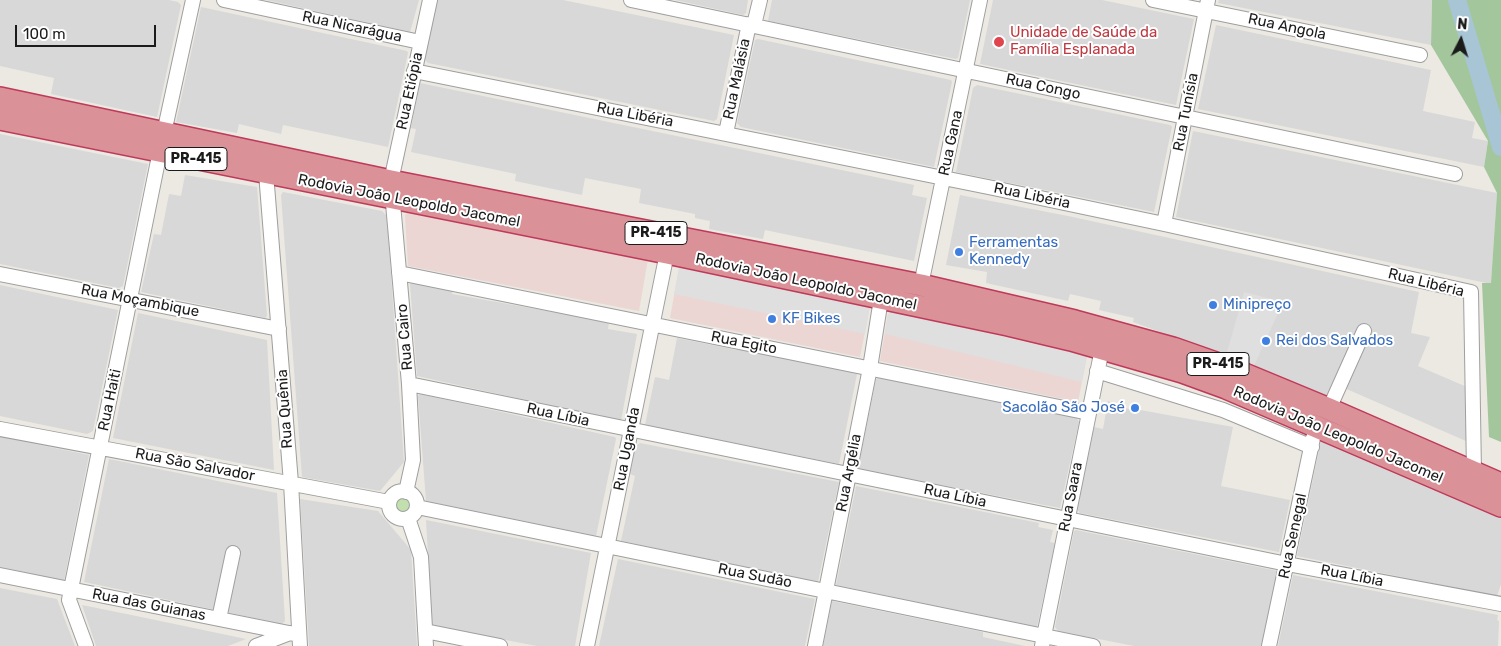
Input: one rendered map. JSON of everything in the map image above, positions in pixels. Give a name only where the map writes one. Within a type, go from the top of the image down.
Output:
[{"type":"highway","name":"Rodovia João Leopoldo Jacomel","points":[[0,98],[162,142],[266,173],[392,190],[921,285],[1075,321],[1173,348],[1230,368],[1501,484]]},
{"type":"highway","name":"Rodovia João Leopoldo Jacomel","points":[[0,119],[162,142],[392,190],[666,253],[1008,325],[1102,349],[1182,372],[1226,388],[1501,506]]},
{"type":"highway","points":[[881,299],[900,298],[911,294],[921,285]]},
{"type":"street","name":"Rua Haiti","points":[[86,646],[69,600],[162,142],[193,0]]},
{"type":"street","name":"Rua Nicarágua","points":[[224,0],[420,42]]},
{"type":"street","name":"Rua Etiópia","points":[[392,190],[414,71],[430,0]]},
{"type":"street","name":"Rua Congo","points":[[631,0],[1455,174]]},
{"type":"street","name":"Rua Malásia","points":[[726,133],[752,25],[760,0]]},
{"type":"street","name":"Rua Gana","points":[[921,285],[980,0]]},
{"type":"street","name":"Rua Angola","points":[[1154,0],[1207,5],[1420,55]]},
{"type":"street","name":"Rua Tunísia","points":[[1164,224],[1207,5]]},
{"type":"street","name":"Rua Libéria","points":[[414,71],[726,133],[1164,224],[1470,292],[1474,472]]},
{"type":"street","name":"Rua Quênia","points":[[266,173],[291,483],[296,638]]},
{"type":"street","name":"Rua Cairo","points":[[392,190],[409,384],[413,460],[406,492]]},
{"type":"street","name":"Rua Uganda","points":[[587,646],[666,253]]},
{"type":"street","name":"Rua Egito","points":[[399,273],[1088,413]]},
{"type":"street","name":"Rua Moçambique","points":[[0,274],[280,329]]},
{"type":"street","name":"Rua Argélia","points":[[815,646],[870,368],[881,299]]},
{"type":"street","points":[[1329,409],[1364,331]]},
{"type":"street","name":"Rua Saara","points":[[1043,641],[1066,519],[1102,349]]},
{"type":"street","points":[[1097,371],[1223,410],[1312,447]]},
{"type":"street","name":"Rua Líbia","points":[[409,384],[1287,564],[1501,604]]},
{"type":"street","name":"Rua Senegal","points":[[1269,646],[1316,425]]},
{"type":"street","name":"Rua São Salvador","points":[[0,429],[389,502]]},
{"type":"street","points":[[406,492],[414,497],[417,506],[414,514],[403,519],[395,517],[390,510],[389,502],[396,493],[406,492]]},
{"type":"street","name":"Rua Sudão","points":[[417,506],[826,590],[1043,641],[1094,646]]},
{"type":"street","points":[[408,518],[421,557],[426,646]]},
{"type":"street","points":[[219,619],[233,553]]},
{"type":"street","name":"Rua das Guianas","points":[[0,575],[219,619],[296,638]]},
{"type":"street","points":[[425,631],[500,646]]},
{"type":"street","points":[[256,646],[296,638]]},
{"type":"shaded area","points":[[0,0],[169,0],[178,2],[181,5],[157,117],[51,94],[54,78],[0,66]]},
{"type":"shaded area","points":[[266,0],[419,0],[410,32]]},
{"type":"shaded area","points":[[438,0],[563,0],[734,35],[717,119],[714,121],[428,63],[424,59]]},
{"type":"shaded area","points":[[675,0],[748,0],[746,13],[743,15]]},
{"type":"shaded area","points":[[772,0],[970,0],[958,58],[956,59],[768,21]]},
{"type":"shaded area","points":[[993,0],[1102,0],[1194,19],[1176,105],[980,64]]},
{"type":"shaded area","points":[[1219,0],[1432,0],[1431,45],[1218,3]]},
{"type":"shaded area","points":[[201,7],[407,51],[388,147],[283,125],[281,134],[239,124],[237,133],[176,122]]},
{"type":"shaded area","points":[[1216,25],[1431,70],[1423,111],[1475,122],[1472,138],[1488,141],[1484,167],[1198,109]]},
{"type":"shaded area","points":[[758,39],[951,80],[934,167],[741,127],[737,123],[755,40]]},
{"type":"shaded area","points":[[420,83],[914,185],[912,195],[927,198],[914,261],[765,230],[763,239],[709,229],[710,221],[695,218],[695,214],[639,203],[641,189],[585,178],[582,195],[515,181],[516,174],[411,152],[416,129],[411,128]]},
{"type":"shaded area","points":[[977,85],[1170,125],[1172,127],[1154,212],[956,172],[973,88]]},
{"type":"shaded area","points":[[1193,131],[1497,193],[1491,284],[1176,217]]},
{"type":"shaded area","points":[[0,134],[148,164],[123,286],[119,288],[0,264]]},
{"type":"shaded area","points":[[185,175],[257,187],[267,316],[265,318],[141,292],[154,234],[161,235],[169,194],[181,196]]},
{"type":"shaded area","points":[[283,192],[382,211],[387,216],[404,462],[380,491],[302,477],[281,195]]},
{"type":"shaded area","points":[[960,195],[1068,216],[1419,292],[1411,333],[1430,337],[1418,366],[1467,387],[1466,441],[1335,384],[1329,398],[1267,371],[1133,322],[1134,318],[1099,310],[1101,301],[1070,294],[1068,301],[986,283],[987,272],[946,265]]},
{"type":"shaded area","points":[[409,211],[648,259],[639,311],[408,266],[405,215]]},
{"type":"shaded area","points":[[679,268],[870,306],[860,357],[670,318]]},
{"type":"shaded area","points":[[679,268],[870,306],[865,334],[674,294]]},
{"type":"shaded area","points":[[415,282],[453,288],[452,294],[609,322],[608,329],[637,334],[621,421],[417,376],[410,284]]},
{"type":"shaded area","points":[[0,285],[118,310],[93,431],[87,434],[0,416]]},
{"type":"shaded area","points":[[1244,292],[1283,302],[1254,366],[1226,356]]},
{"type":"shaded area","points":[[892,311],[1087,356],[1082,382],[885,334],[888,314]]},
{"type":"shaded area","points":[[138,313],[267,340],[274,470],[113,438]]},
{"type":"shaded area","points":[[888,314],[1087,356],[1078,402],[880,361]]},
{"type":"shaded area","points":[[677,338],[737,350],[738,345],[858,369],[839,464],[645,425],[655,377],[669,380]]},
{"type":"shaded area","points":[[880,377],[1077,418],[1079,422],[1060,508],[858,469],[876,379]]},
{"type":"shaded area","points":[[420,394],[615,437],[596,536],[426,501],[418,396]]},
{"type":"shaded area","points":[[1108,401],[1134,411],[1135,409],[1233,427],[1221,486],[1290,500],[1279,552],[1080,513],[1077,509],[1094,427],[1103,429]]},
{"type":"shaded area","points":[[0,437],[89,455],[64,581],[0,567]]},
{"type":"shaded area","points":[[1321,440],[1501,517],[1501,584],[1497,596],[1297,556]]},
{"type":"shaded area","points":[[640,443],[839,482],[818,582],[621,541],[635,476],[630,474],[634,451]]},
{"type":"shaded area","points":[[109,459],[277,493],[285,621],[282,624],[84,582]]},
{"type":"shaded area","points":[[856,486],[1039,523],[1038,527],[1053,530],[1050,542],[1055,543],[1037,627],[836,585]]},
{"type":"shaded area","points":[[300,499],[378,511],[411,550],[417,646],[309,646]]},
{"type":"shaded area","points":[[426,520],[591,553],[575,646],[537,646],[432,626]]},
{"type":"shaded area","points":[[1074,531],[1278,571],[1262,646],[1134,646],[1058,631],[1055,627]]},
{"type":"shaded area","points":[[618,559],[815,599],[805,646],[599,646]]},
{"type":"shaded area","points":[[1293,575],[1498,615],[1498,646],[1278,646]]},
{"type":"shaded area","points":[[0,588],[57,599],[75,646],[0,646]]},
{"type":"shaded area","points":[[832,601],[983,632],[983,637],[1025,646],[823,646]]},
{"type":"shaded area","points":[[82,605],[246,639],[228,646],[96,646]]},
{"type":"green space","points":[[1432,0],[1501,0],[1501,442],[1489,437],[1482,283],[1491,283],[1497,193],[1484,167],[1488,141],[1431,45]]},
{"type":"green space","points":[[400,498],[406,498],[410,505],[406,512],[400,512],[396,508],[396,502]]},
{"type":"waterway","points":[[1457,0],[1501,147]]},
{"type":"place","name":"Unidade de Saúde da Família Esplanada","points":[[999,42]]},
{"type":"place","name":"Ferramentas Kennedy","points":[[959,252]]},
{"type":"place","name":"Minipreço","points":[[1213,305]]},
{"type":"place","name":"KF Bikes","points":[[772,319]]},
{"type":"place","name":"Rei dos Salvados","points":[[1266,341]]},
{"type":"place","name":"Sacolão São José","points":[[1135,408]]}]
